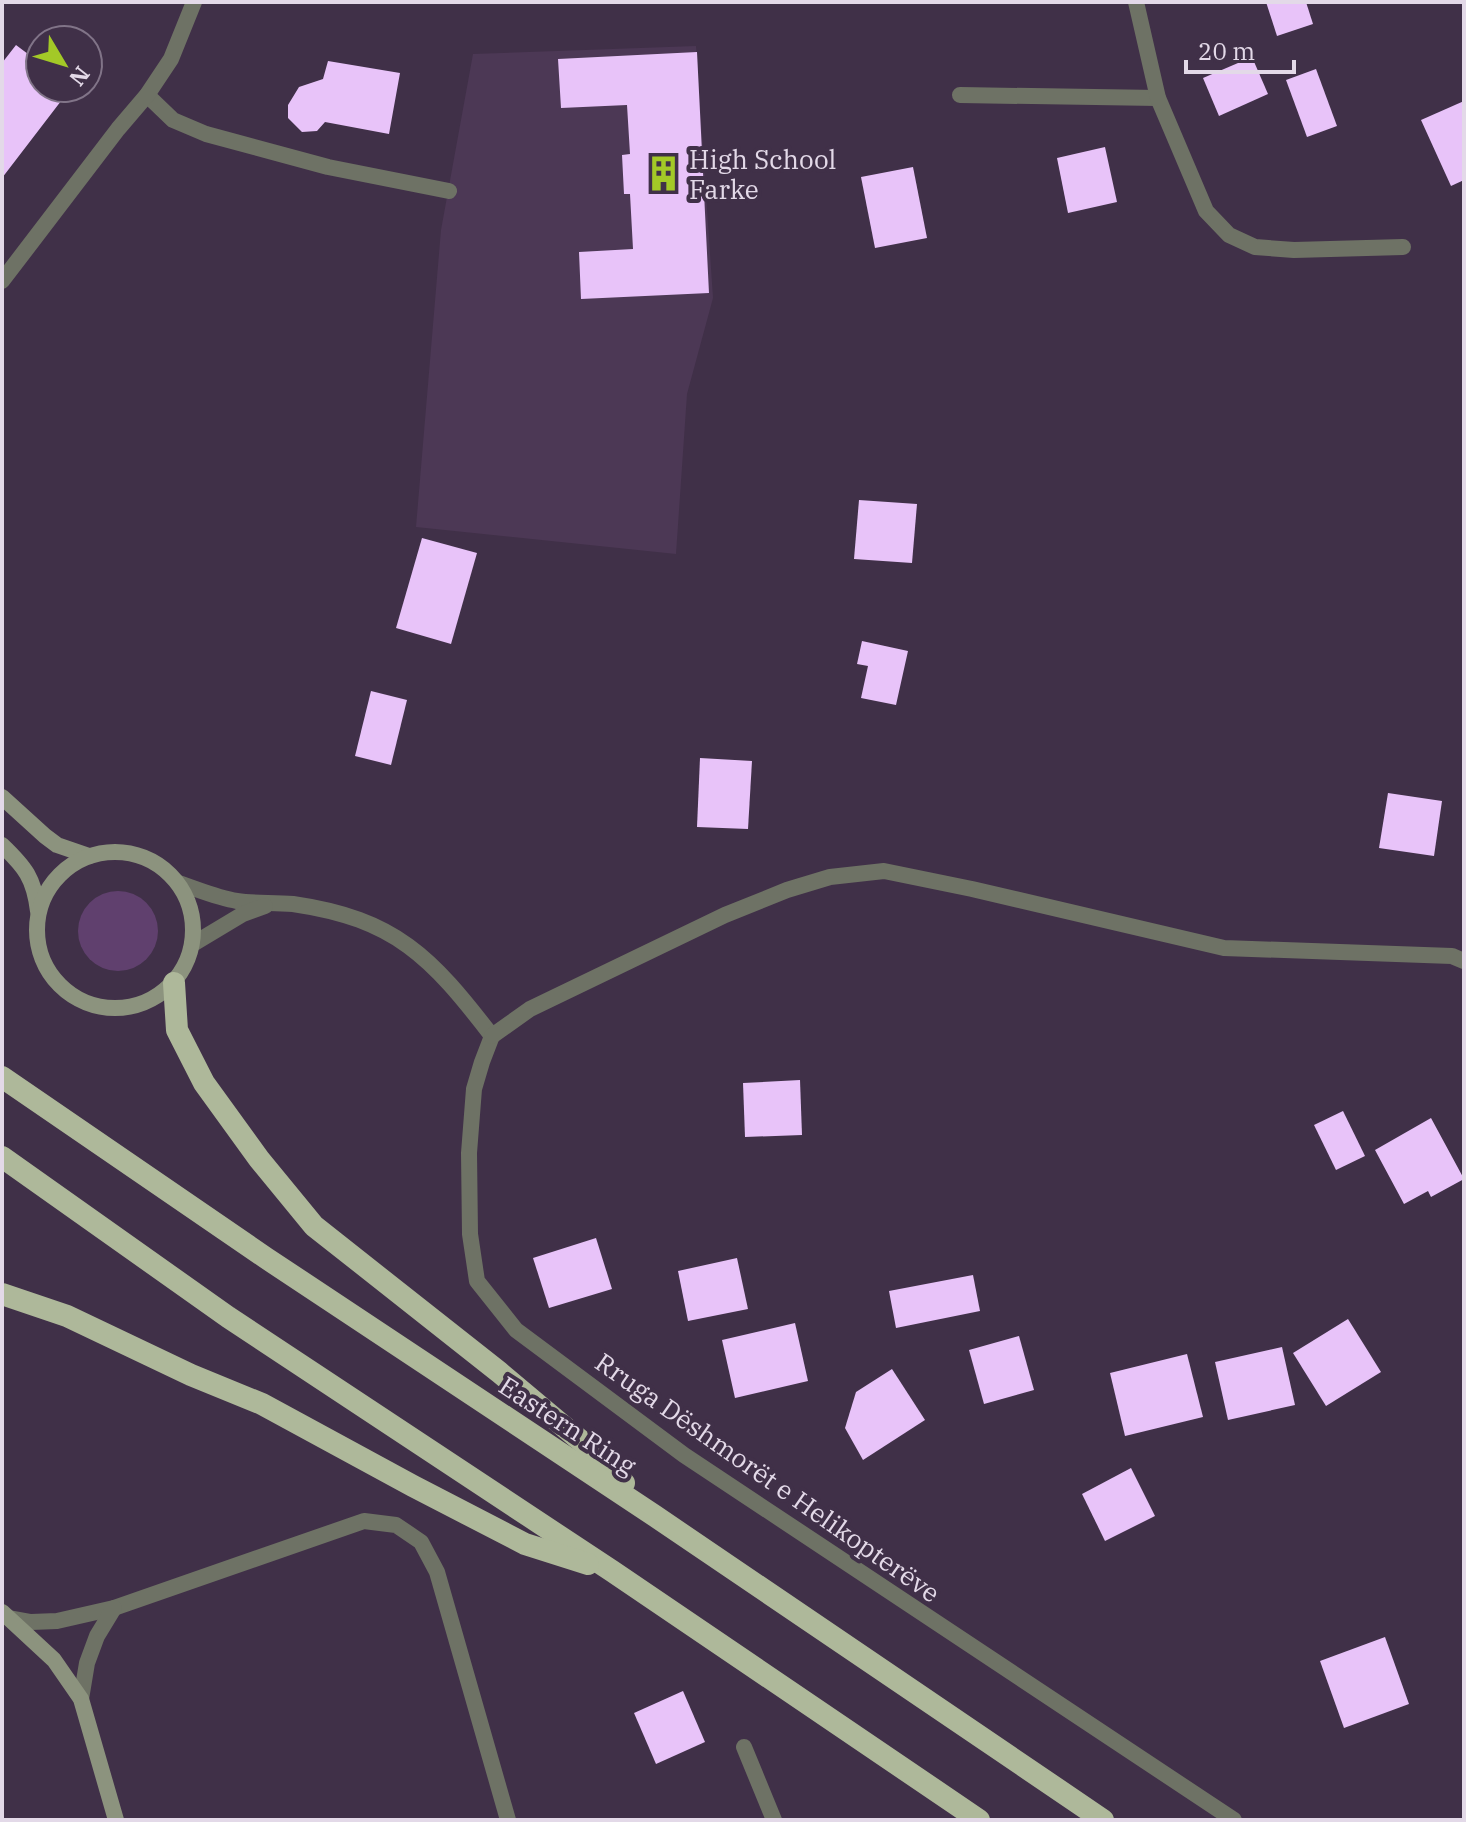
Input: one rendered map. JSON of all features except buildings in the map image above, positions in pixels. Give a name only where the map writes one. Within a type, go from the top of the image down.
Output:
[{"type":"highway","points":[[174,983],[177,1030],[204,1083],[259,1159],[314,1226],[576,1437],[655,1516]]},
{"type":"highway","name":"Eastern Ring","points":[[2,1077],[1103,1820]]},
{"type":"highway","points":[[2,1157],[228,1317],[612,1571],[979,1820]]},
{"type":"highway","points":[[2,1294],[67,1316],[191,1375],[262,1404],[525,1544],[612,1571]]},
{"type":"main road","points":[[2,797],[57,845],[89,856]]},
{"type":"main road","points":[[2,845],[21,863],[35,889],[38,915]]},
{"type":"main road","points":[[113,851],[145,857],[163,868],[178,883],[188,901],[194,923],[193,944],[186,965],[174,983],[138,1006],[116,1009],[94,1006],[58,985],[47,970],[36,937],[41,904],[56,878],[81,859],[113,851]]},
{"type":"main road","points":[[6,1615],[54,1660],[81,1699],[116,1820]]},
{"type":"street","points":[[3,281],[147,95],[171,59],[194,2]]},
{"type":"street","points":[[1136,2],[1158,98],[1206,211],[1229,235],[1255,247],[1294,250],[1403,247]]},
{"type":"street","points":[[147,95],[173,120],[206,134],[328,167],[449,191]]},
{"type":"street","points":[[960,95],[1158,98]]},
{"type":"street","points":[[178,883],[237,901],[276,903],[336,913],[396,936],[438,970],[492,1036],[530,1009],[725,915],[787,890],[830,877],[884,871],[1224,948],[1452,956],[1464,961]]},
{"type":"street","points":[[193,944],[243,914],[276,903]]},
{"type":"street","name":"Rruga Dëshmorët e Helikopterëve","points":[[492,1036],[474,1089],[469,1153],[470,1234],[477,1281],[516,1330],[684,1455],[1234,1820]]},
{"type":"street","points":[[6,1615],[31,1622],[57,1621],[114,1608],[364,1521],[396,1525],[421,1542],[437,1572],[508,1820]]},
{"type":"street","points":[[81,1699],[87,1663],[97,1636],[114,1608]]},
{"type":"street","points":[[744,1747],[774,1820]]},
{"type":"shaded area","points":[[696,46],[713,298],[687,394],[676,554],[416,527],[441,230],[473,54]]},
{"type":"shaded area","points":[[118,891],[133,894],[146,903],[155,916],[158,931],[155,946],[146,959],[133,968],[118,971],[103,968],[90,959],[81,946],[78,931],[81,916],[90,903],[103,894]]},
{"type":"place","name":"High School Farke","points":[[663,174]]}]
